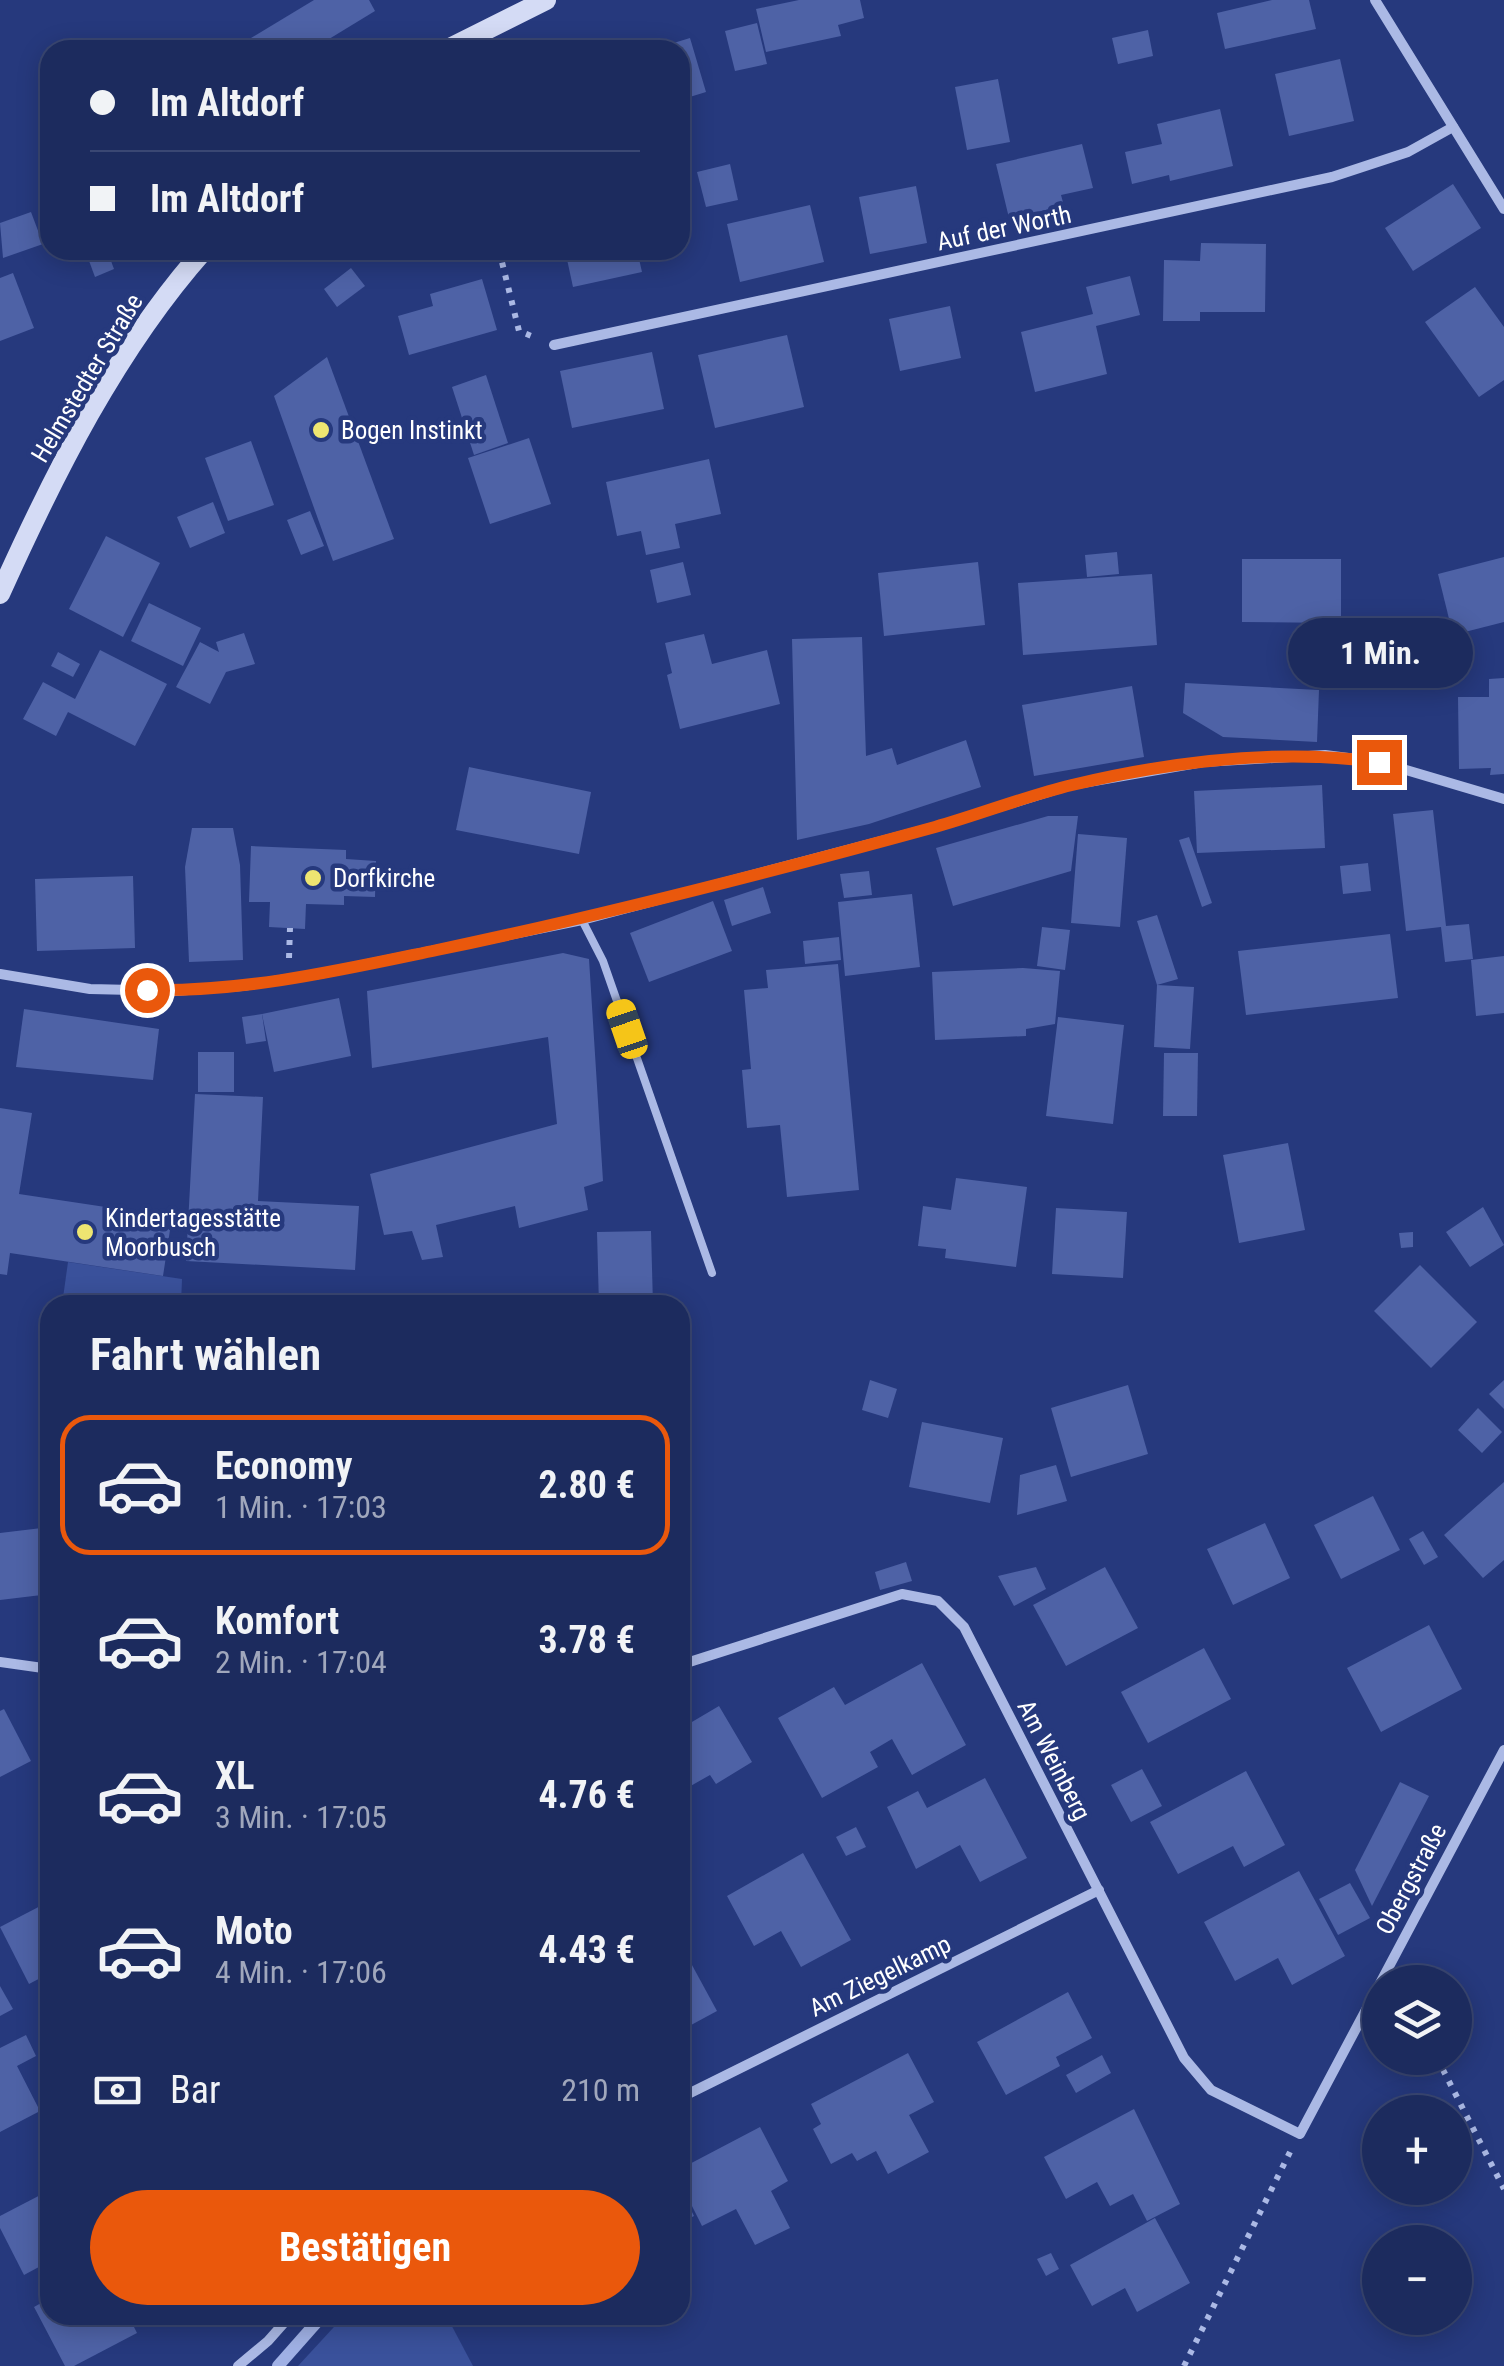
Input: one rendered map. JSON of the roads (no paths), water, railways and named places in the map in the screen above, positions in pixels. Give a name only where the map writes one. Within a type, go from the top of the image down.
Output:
[{"type":"street","points":[[466,40],[546,0]]},
{"type":"street","points":[[1375,0],[1504,209]]},
{"type":"street","name":"Auf der Worth","points":[[554,344],[1332,178],[1408,152],[1453,127]]},
{"type":"street","name":"Helmstedter Straße","points":[[0,594],[64,461],[109,382],[176,282],[195,260]]},
{"type":"street","points":[[0,974],[90,989],[175,991],[319,974],[582,920],[938,826],[1071,785],[1204,762],[1325,755],[1379,762],[1504,799]]},
{"type":"street","name":"Am Weinberg","points":[[690,1662],[902,1594],[938,1601],[964,1628],[1184,2058],[1211,2090],[1300,2134]]},
{"type":"street","points":[[0,1662],[40,1667]]},
{"type":"street","name":"Obergstraße","points":[[1300,2134],[1504,1750]]},
{"type":"street","name":"Am Ziegelkamp","points":[[690,2093],[1099,1890]]},
{"type":"street","points":[[238,2366],[282,2325]]},
{"type":"lane","points":[[582,920],[603,961],[712,1272]]},
{"type":"waterway","points":[[278,2366],[314,2325]]},
{"type":"place","name":"Bogen Instinkt","points":[[321,430]]},
{"type":"place","name":"Dorfkirche","points":[[313,878]]},
{"type":"place","name":"Kindertagesstätte Moorbusch","points":[[85,1232]]}]
